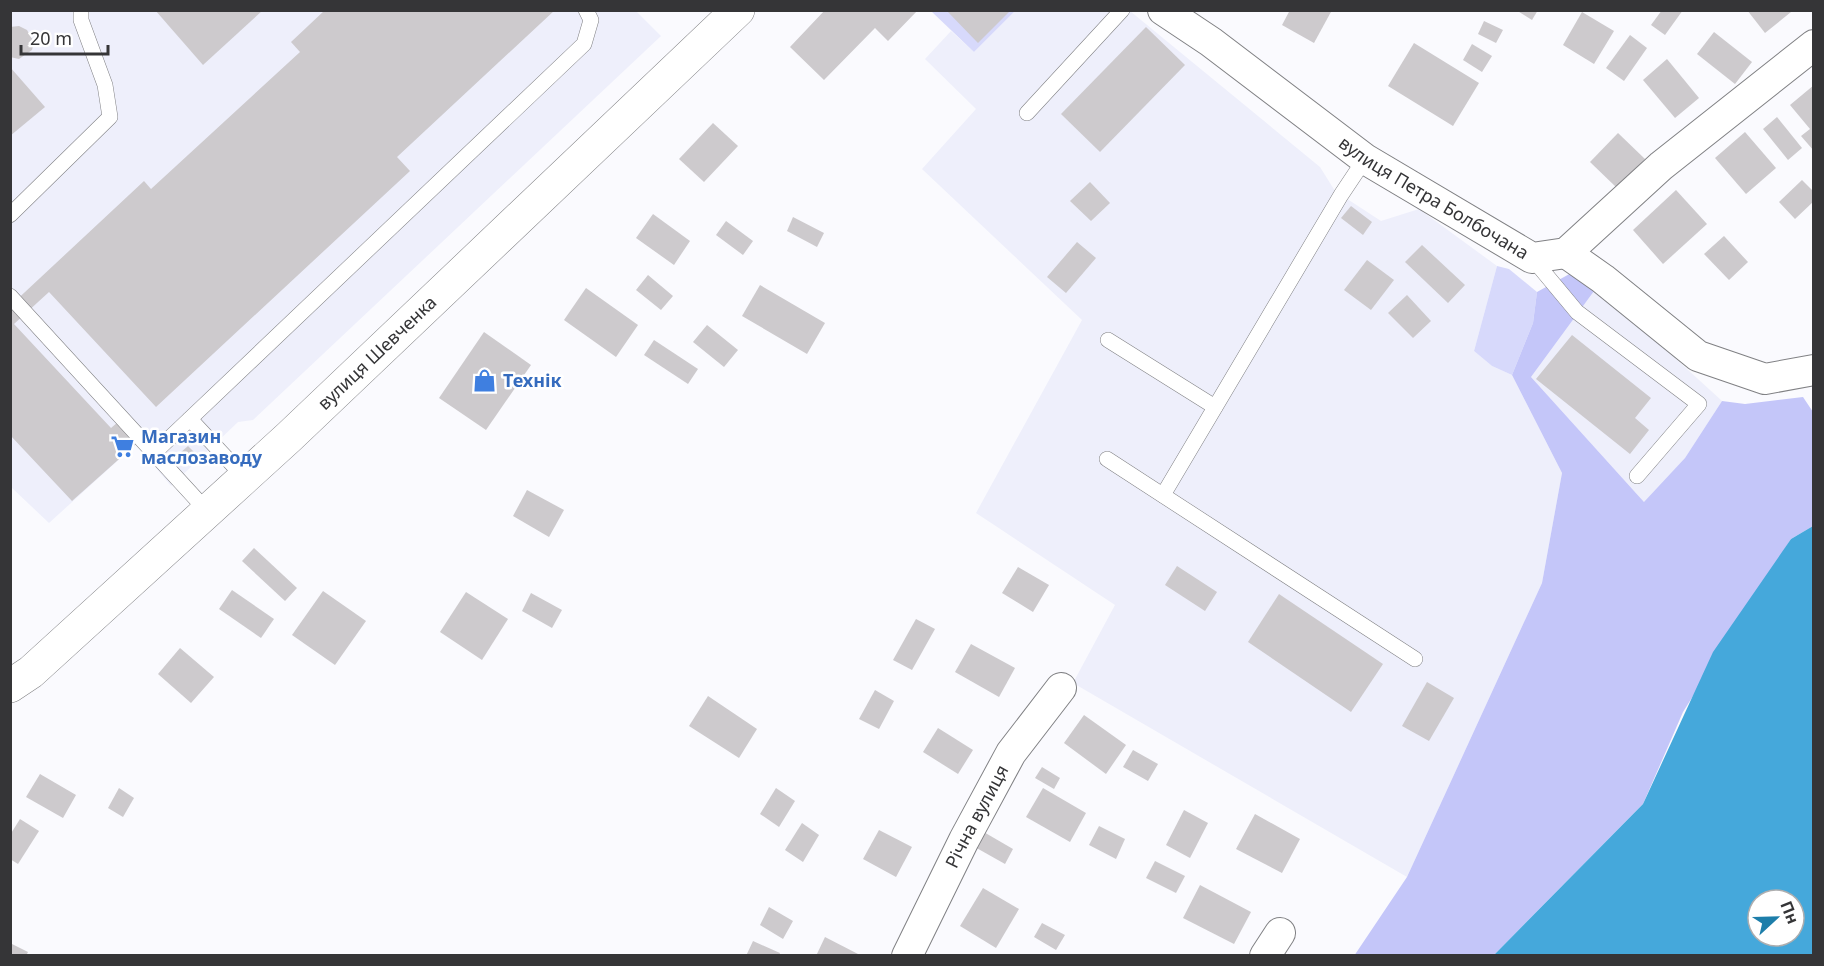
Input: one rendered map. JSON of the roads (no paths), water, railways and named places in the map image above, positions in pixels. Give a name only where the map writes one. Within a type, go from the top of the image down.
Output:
[{"type":"street","name":"вулиця Шевченка","points":[[10,686],[40,664],[245,478],[738,10]]},
{"type":"street","name":"вулиця Петра Болбочана","points":[[1163,10],[1211,42],[1365,159],[1532,258],[1566,253]]},
{"type":"street","points":[[1814,45],[1661,166],[1566,253],[1603,279],[1698,356],[1765,379],[1814,370]]},
{"type":"street","name":"Річна вулиця","points":[[907,956],[964,840],[1011,753],[1061,688]]},
{"type":"lane","points":[[10,215],[110,117],[105,85],[81,20],[81,10]]},
{"type":"lane","points":[[154,453],[584,44],[591,20],[586,10]]},
{"type":"lane","points":[[1027,113],[1122,10]]},
{"type":"lane","points":[[1163,495],[1365,159]]},
{"type":"lane","points":[[1532,258],[1577,312],[1699,404],[1637,476]]},
{"type":"lane","points":[[10,296],[208,512]]},
{"type":"lane","points":[[1108,340],[1215,407]]},
{"type":"lane","points":[[190,419],[245,478]]},
{"type":"lane","points":[[1107,459],[1415,659]]},
{"type":"place","name":"Технік","points":[[485,381]]},
{"type":"place","name":"Магазин маслозаводу","points":[[123,447]]}]
